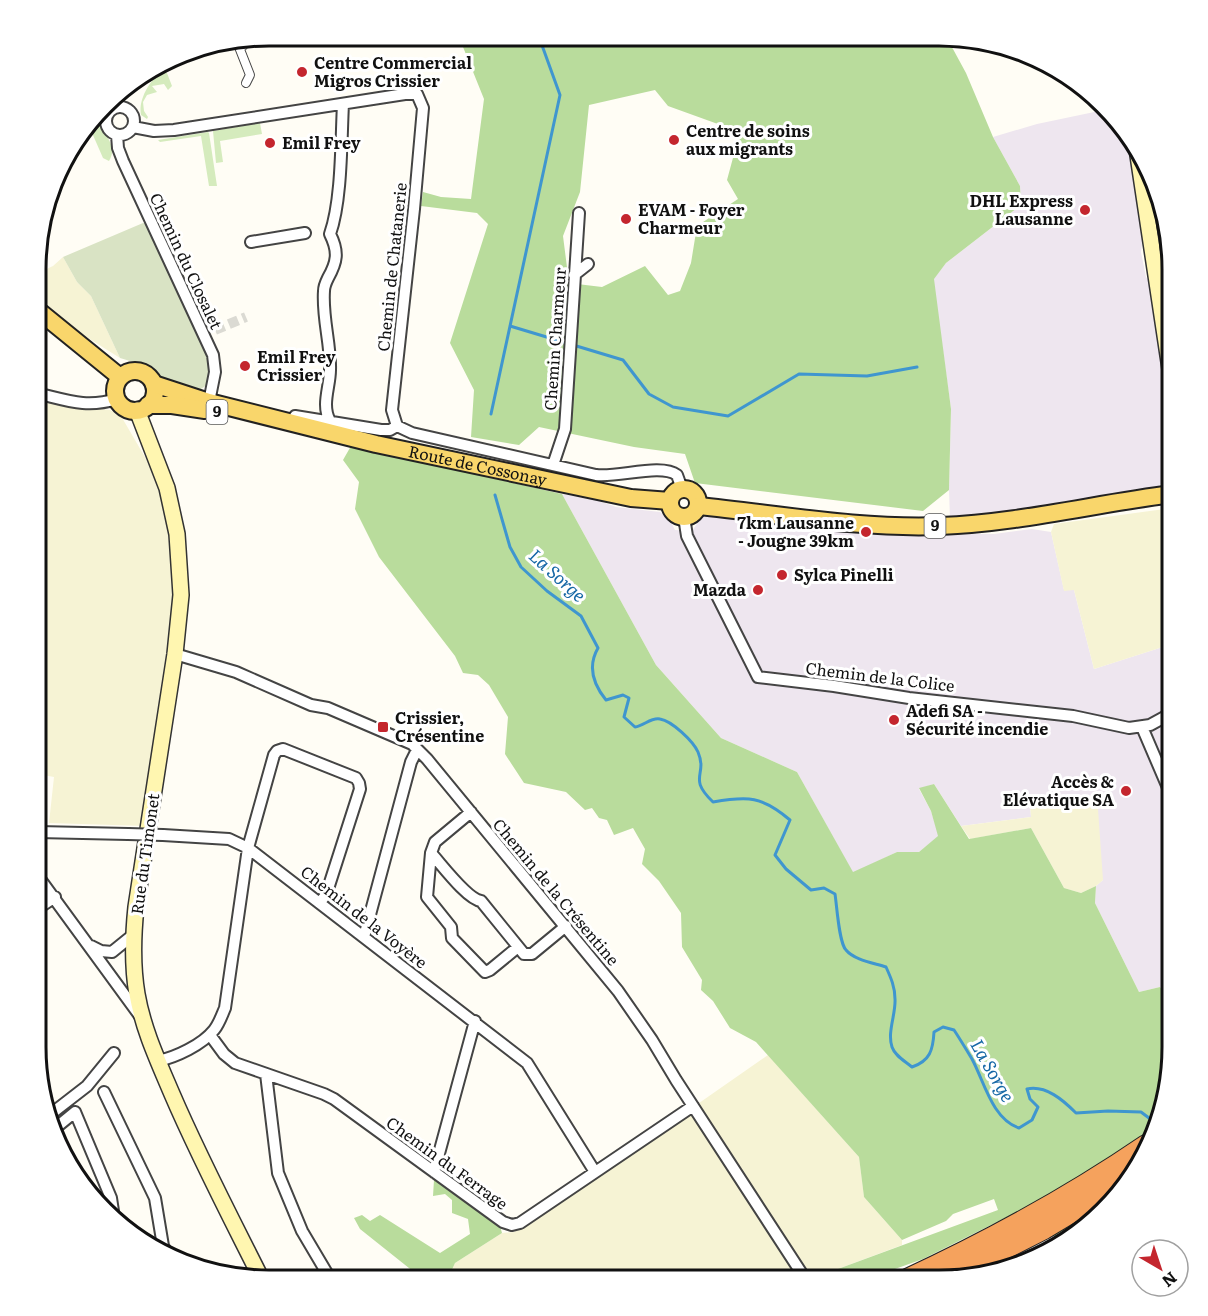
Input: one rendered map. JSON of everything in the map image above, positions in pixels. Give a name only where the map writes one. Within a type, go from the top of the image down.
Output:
[{"type":"highway","points":[[925,1270],[995,1236],[1092,1180],[1135,1152]]},
{"type":"highway","points":[[967,1268],[1062,1219],[1109,1190]]},
{"type":"main road","points":[[1141,175],[1162,315]]},
{"type":"main road","points":[[46,317],[120,377],[115,387],[117,399]]},
{"type":"main road","name":"9","points":[[120,377],[126,373],[139,371],[154,384]]},
{"type":"main road","points":[[143,408],[154,396],[154,384]]},
{"type":"main road","name":"Route de Cossonay","points":[[154,384],[209,402],[290,419],[376,444],[553,483],[641,500],[676,495]]},
{"type":"main road","name":"9","points":[[117,399],[125,408],[143,408]]},
{"type":"main road","name":"Route de Cossonay","points":[[143,408],[172,405],[290,419]]},
{"type":"main road","name":"Rue du Timonet","points":[[143,408],[167,488],[177,534],[181,596],[175,654],[133,935],[137,994],[158,1061],[212,1182],[256,1269]]},
{"type":"main road","points":[[694,493],[698,506],[691,515],[684,517],[675,514],[671,506],[676,495],[694,493]]},
{"type":"main road","name":"9","points":[[698,506],[861,524],[937,526],[995,522],[1162,497]]},
{"type":"street","points":[[239,48],[250,75],[246,83]]},
{"type":"street","name":"Chemin de Chatanerie","points":[[133,127],[154,131],[174,130],[417,94],[423,108],[392,410],[397,426]]},
{"type":"street","points":[[330,421],[326,414],[330,370],[323,288],[336,262],[334,242],[330,234],[335,220],[337,201],[343,104]]},
{"type":"street","points":[[106,118],[109,130],[117,135],[125,135],[133,127],[133,114],[127,109],[116,108]]},
{"type":"street","name":"Chemin du Closalet","points":[[117,135],[118,148],[127,170],[213,355],[215,372],[209,402]]},
{"type":"street","name":"Chemin Charmeur","points":[[553,465],[565,429],[579,213]]},
{"type":"street","points":[[251,242],[305,233]]},
{"type":"street","points":[[574,275],[588,264]]},
{"type":"street","points":[[203,334],[215,330]]},
{"type":"street","points":[[46,396],[78,404],[98,404],[117,399]]},
{"type":"street","points":[[290,419],[330,421],[381,430],[390,430],[397,426],[412,433],[603,476],[666,470],[677,475],[676,495]]},
{"type":"street","name":"Chemin de la Colice","points":[[684,517],[687,536],[758,677],[909,698],[1073,716],[1129,728],[1142,727],[1162,718]]},
{"type":"street","name":"Chemin de la Crésentine","points":[[175,654],[236,672],[311,705],[328,708],[412,744],[618,991],[800,1270]]},
{"type":"street","points":[[1142,727],[1162,774]]},
{"type":"street","points":[[158,1061],[210,1035],[222,1016],[229,991],[248,848],[274,755],[277,750],[283,748],[356,778],[359,783],[360,789],[326,895],[320,902]]},
{"type":"street","points":[[364,937],[411,762],[417,750]]},
{"type":"street","points":[[471,812],[435,842],[431,853],[427,897],[451,927],[452,938],[481,970],[485,972],[490,970],[518,947]]},
{"type":"street","name":"Chemin de la Voyère","points":[[46,832],[229,839],[248,848],[527,1063],[595,1172]]},
{"type":"street","points":[[431,853],[475,900],[482,901],[524,954],[532,954],[566,926]]},
{"type":"street","points":[[46,886],[143,1019]]},
{"type":"street","points":[[46,903],[55,897]]},
{"type":"street","points":[[89,945],[101,951],[112,952],[133,935]]},
{"type":"street","points":[[434,1172],[475,1022]]},
{"type":"street","name":"Chemin du Ferrage","points":[[210,1035],[235,1063],[334,1099],[503,1222],[512,1226],[520,1223],[693,1106]]},
{"type":"street","points":[[56,1110],[87,1086],[114,1053]]},
{"type":"street","points":[[266,1074],[278,1173],[302,1231],[325,1270]]},
{"type":"street","points":[[104,1092],[155,1198],[162,1242]]},
{"type":"street","points":[[60,1124],[75,1112],[112,1204]]},
{"type":"shaded area","points":[[1096,112],[1106,122],[1134,161],[1144,231],[1141,252],[1146,277],[1150,282],[1162,367],[1162,484],[1159,488],[1025,511],[950,519],[951,409],[933,279],[946,263],[1021,205],[1020,186],[993,137],[1037,124]]},
{"type":"shaded area","points":[[63,257],[77,282],[91,296],[120,358],[85,336],[46,307],[46,269]]},
{"type":"shaded area","points":[[46,403],[110,410],[121,416],[163,488],[173,538],[178,597],[145,826],[49,823],[54,777],[46,776]]},
{"type":"shaded area","points":[[562,494],[597,500],[616,507],[660,512],[670,520],[675,530],[692,531],[701,518],[709,515],[872,533],[994,534],[1032,529],[1051,532],[1064,590],[1074,590],[1094,669],[1162,647],[1162,990],[1160,987],[1139,992],[1095,903],[1096,886],[1103,880],[1030,804],[1031,817],[961,826],[934,784],[919,789],[931,811],[939,836],[919,852],[897,852],[853,873],[797,772],[721,738],[656,665]]},
{"type":"shaded area","points":[[1162,509],[1162,647],[1094,669],[1074,590],[1064,591],[1051,532],[1054,524]]},
{"type":"shaded area","points":[[1097,795],[1103,880],[1081,893],[1064,888],[1031,828],[970,839],[961,826],[1031,817],[1030,804]]},
{"type":"shaded area","points":[[768,1055],[859,1157],[864,1197],[902,1240],[902,1245],[835,1270],[452,1270],[455,1263],[502,1233],[514,1232]]},
{"type":"green space","points":[[463,47],[952,47],[966,73],[993,137],[1020,186],[1021,205],[946,263],[934,279],[951,409],[949,490],[923,511],[695,483],[685,454],[634,447],[539,427],[519,445],[471,437],[474,390],[450,343],[488,224],[477,213],[421,206],[423,192],[441,197],[471,199],[484,99]],"holes":[[[655,90],[668,106],[740,132],[727,180],[738,199],[697,226],[691,263],[680,291],[668,295],[645,266],[602,287],[569,283],[563,236],[580,192],[589,105]]]},
{"type":"green space","points":[[167,73],[172,86],[168,90],[164,84],[152,86],[157,92],[147,95],[143,102],[147,119],[141,115],[141,103],[153,80]]},
{"type":"green space","points":[[101,123],[112,148],[109,161],[103,158],[93,134]]},
{"type":"green space","points":[[260,123],[262,134],[220,141],[223,162],[216,163],[213,131]]},
{"type":"green space","points":[[208,132],[217,186],[209,186],[201,136],[160,142],[158,140]]},
{"type":"green space","points":[[143,223],[148,224],[208,355],[210,373],[207,385],[198,391],[161,380],[150,367],[120,358],[91,296],[77,282],[63,257]]},
{"type":"green space","points":[[351,446],[562,494],[656,665],[721,738],[797,772],[853,872],[897,852],[919,852],[938,836],[931,811],[919,788],[934,784],[969,839],[1031,828],[1064,888],[1081,893],[1096,886],[1095,903],[1139,992],[1160,987],[1162,990],[1160,1076],[1154,1104],[1139,1145],[1106,1194],[1086,1214],[1055,1237],[1033,1204],[923,1259],[892,1270],[835,1270],[998,1210],[994,1199],[953,1214],[946,1221],[902,1240],[864,1197],[859,1157],[756,1042],[730,1028],[713,1001],[701,990],[702,980],[682,947],[681,913],[659,881],[642,864],[645,849],[633,828],[614,835],[607,820],[599,818],[592,808],[585,810],[566,792],[524,783],[505,754],[508,717],[489,685],[478,675],[463,673],[455,656],[379,557],[355,509],[359,482],[343,460]]},
{"type":"green space","points":[[434,1180],[500,1226],[502,1233],[455,1263],[452,1270],[411,1270],[360,1229],[354,1218],[362,1215],[370,1221],[380,1215],[440,1253],[470,1234],[468,1219],[452,1213],[452,1200],[445,1194],[433,1196]]},
{"type":"waterway","name":"La Sorge","points":[[491,414],[560,95],[543,47]]},
{"type":"waterway","points":[[510,326],[623,360],[649,394],[673,407],[728,416],[799,374],[867,376],[917,367]]},
{"type":"waterway","name":"La Sorge","points":[[495,495],[510,547],[521,567],[547,591],[581,616],[598,648],[592,669],[595,682],[606,700],[623,695],[629,698],[624,717],[635,727],[654,719],[660,719],[682,732],[698,752],[701,766],[699,782],[705,794],[713,802],[736,799],[763,802],[790,820],[775,855],[786,869],[811,890],[824,888],[835,894],[840,933],[846,950],[859,959],[886,967],[894,990],[895,1005],[891,1041],[893,1050],[898,1056],[912,1067],[918,1065],[929,1054],[934,1032],[943,1027],[954,1030],[972,1059],[995,1108],[1002,1117],[1019,1128],[1032,1120],[1038,1107],[1030,1099],[1027,1089],[1034,1088],[1054,1095],[1076,1113],[1141,1112],[1150,1119]]},
{"type":"tunnel","points":[[215,330],[246,317]]},
{"type":"place","name":"Centre Commercial Migros Crissier","points":[[302,72]]},
{"type":"place","name":"Centre de soins aux migrants","points":[[674,140]]},
{"type":"place","name":"Emil Frey","points":[[270,143]]},
{"type":"place","name":"DHL Express Lausanne","points":[[1085,210]]},
{"type":"place","name":"EVAM - Foyer Charmeur","points":[[626,219]]},
{"type":"place","name":"Emil Frey Crissier","points":[[245,366]]},
{"type":"place","name":"7km Lausanne - Jougne 39km","points":[[866,532]]},
{"type":"place","name":"Sylca Pinelli","points":[[782,575]]},
{"type":"place","name":"Mazda","points":[[758,590]]},
{"type":"place","name":"Adefi SA - Sécurité incendie","points":[[894,720]]},
{"type":"place","name":"Crissier, Crésentine","points":[[383,727]]},
{"type":"place","name":"Accès & Elévatique SA","points":[[1126,791]]}]
